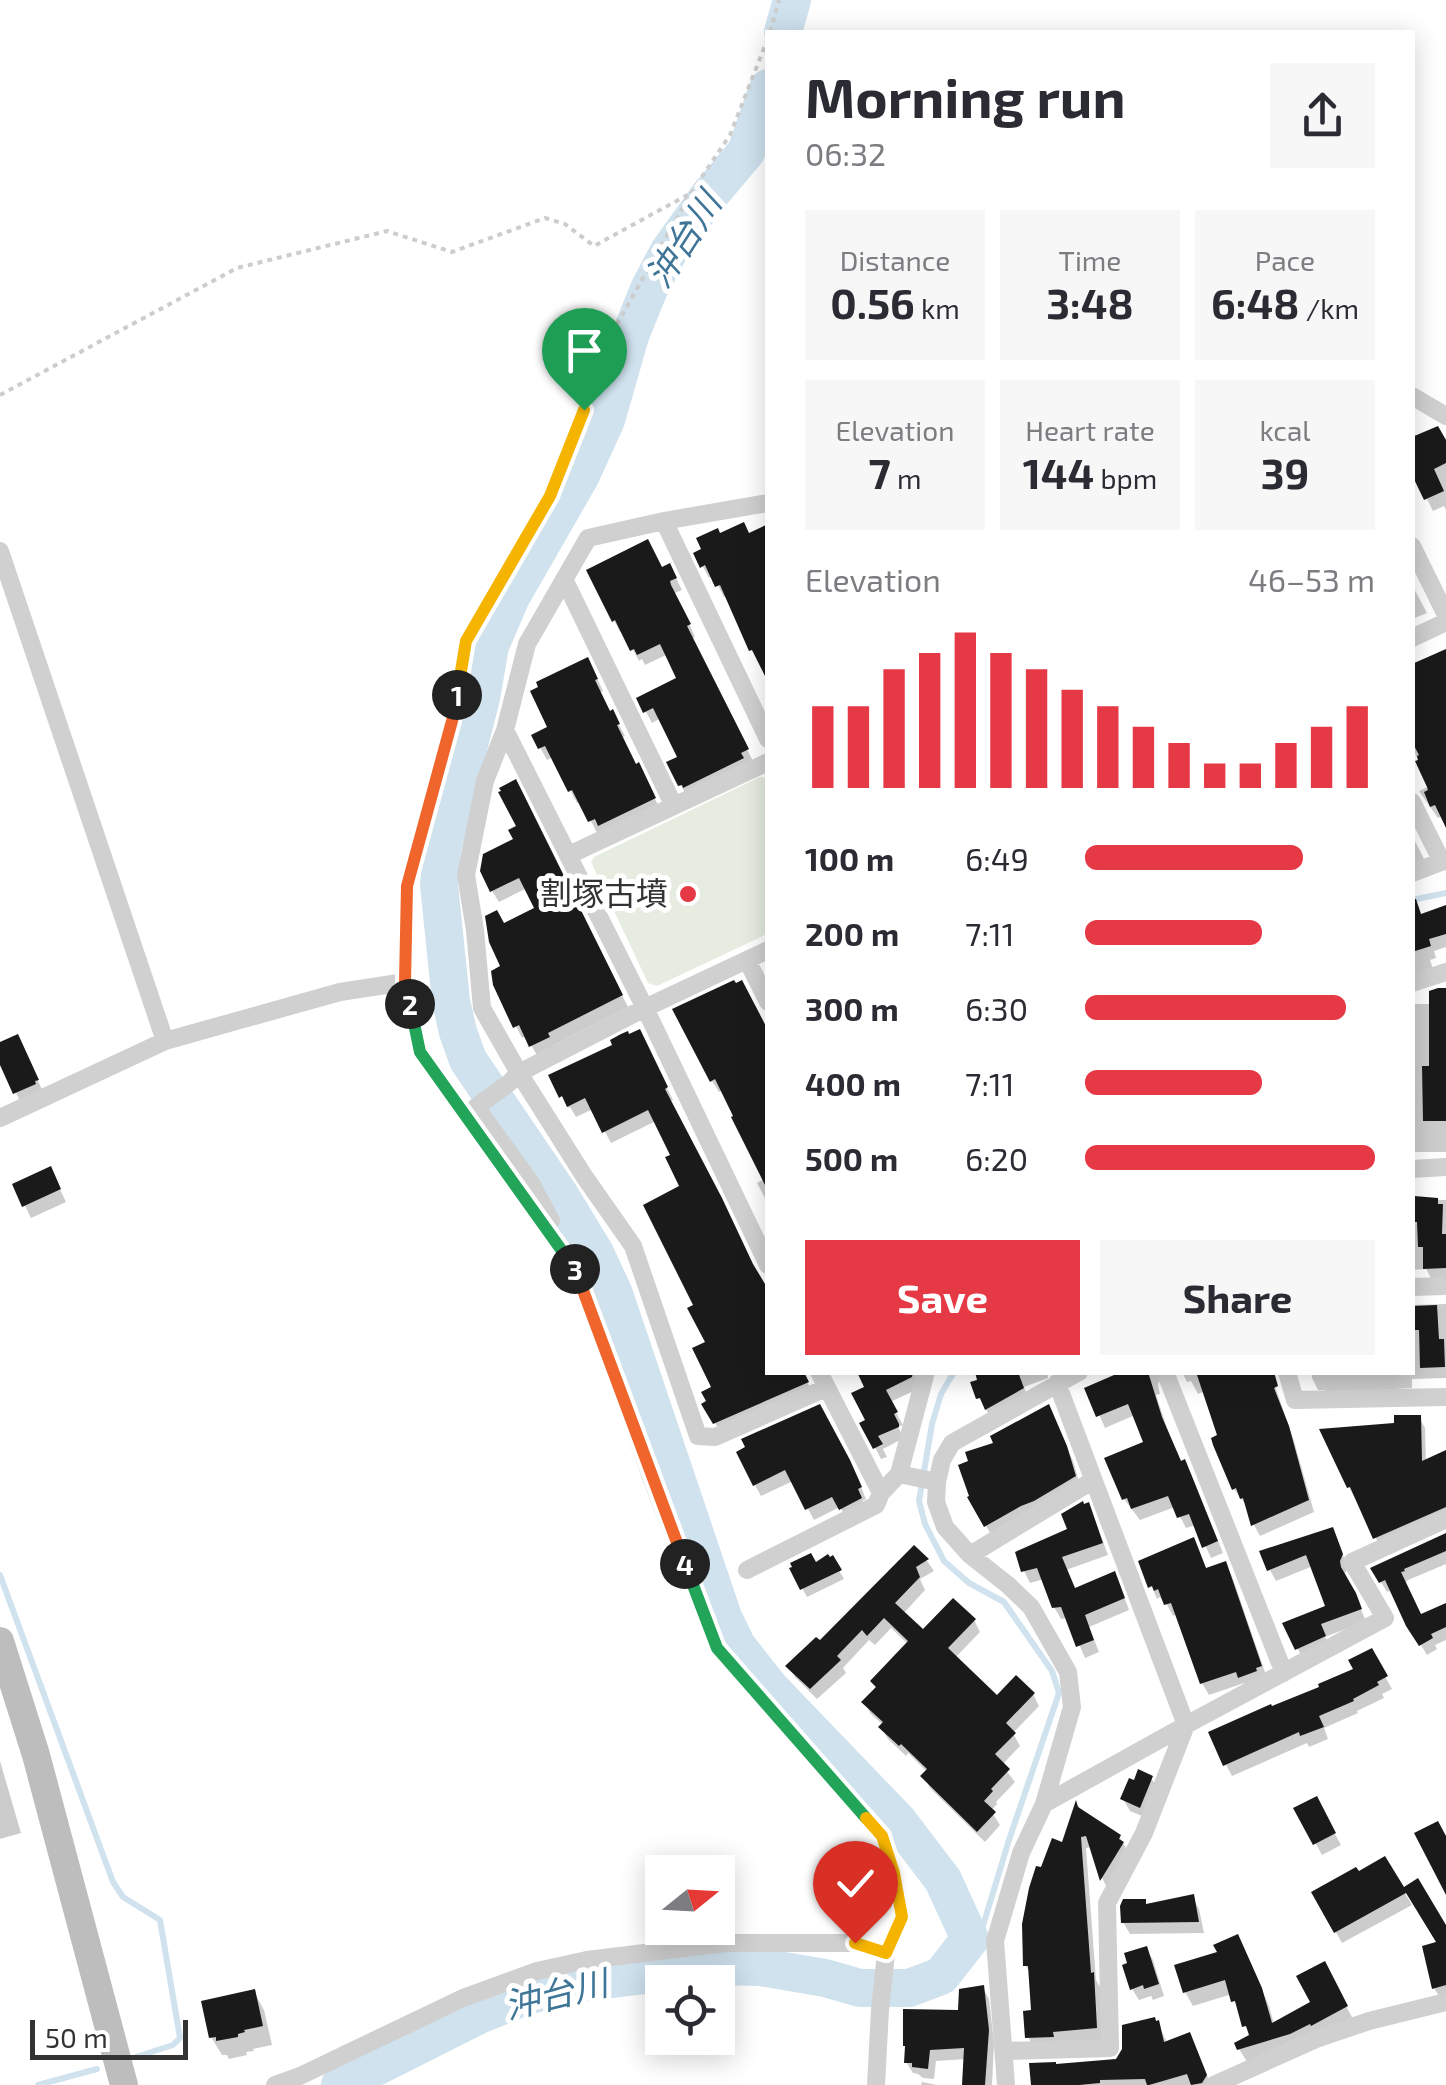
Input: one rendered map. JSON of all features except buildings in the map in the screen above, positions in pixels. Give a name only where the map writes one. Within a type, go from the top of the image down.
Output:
[{"type":"street","points":[[1415,398],[1446,416]]},
{"type":"street","points":[[765,503],[664,520],[588,538],[527,644],[504,730],[485,781],[466,875],[482,1008],[514,1078],[634,1246],[698,1436],[714,1437],[823,1380],[881,1494]]},
{"type":"street","points":[[664,520],[765,733]]},
{"type":"street","points":[[0,551],[165,1041]]},
{"type":"street","points":[[1415,552],[1446,619],[1415,636]]},
{"type":"street","points":[[564,579],[674,806]]},
{"type":"street","points":[[504,730],[646,1008],[765,1258]]},
{"type":"street","points":[[569,856],[765,763]]},
{"type":"street","points":[[1415,808],[1444,861],[1415,873]]},
{"type":"street","points":[[765,951],[646,1008],[514,1078],[476,1106],[532,1183],[578,1272],[717,1648],[882,1836],[902,1917],[886,1953],[876,2085]]},
{"type":"street","points":[[747,960],[765,996]]},
{"type":"street","points":[[1415,982],[1446,972]]},
{"type":"street","points":[[0,1118],[165,1041],[340,992],[405,982],[420,1052],[578,1272]]},
{"type":"street","points":[[1415,1169],[1446,1168]]},
{"type":"street","points":[[1415,1286],[1446,1286]]},
{"type":"street","points":[[747,1570],[876,1505],[899,1474],[925,1375]]},
{"type":"street","points":[[1006,2085],[995,1940],[1021,1853],[1044,1804],[1072,1707],[1068,1672],[1031,1607],[970,1555],[945,1526],[936,1502],[937,1482],[942,1460],[952,1443],[1074,1375]]},
{"type":"street","points":[[1166,1375],[1284,1673]]},
{"type":"street","points":[[1287,1375],[1295,1400],[1446,1397]]},
{"type":"street","points":[[1005,2051],[1110,2048],[1107,1904],[1144,1834],[1186,1725],[1057,1384]]},
{"type":"street","points":[[899,1474],[937,1482]]},
{"type":"street","points":[[970,1555],[1092,1481]]},
{"type":"street","points":[[1044,1804],[1385,1618],[1352,1562],[1446,1520]]},
{"type":"street","points":[[0,1641],[36,1756],[124,2085]]},
{"type":"street","points":[[275,2085],[463,1998],[538,1970],[726,1942],[855,1943],[886,1953]]},
{"type":"street","points":[[1214,2085],[1316,2039],[1446,2002]]},
{"type":"path","points":[[770,30],[779,0]]},
{"type":"path","points":[[405,982],[407,886],[452,721],[466,641],[550,496],[618,324],[690,193],[730,136],[765,43]]},
{"type":"path","points":[[0,395],[237,268],[386,231],[452,252],[546,218],[565,224],[594,246],[690,193]]},
{"type":"shaded area","points":[[765,778],[765,935],[657,986],[648,983],[591,862],[594,857]]},
{"type":"waterway","name":"沖台川","points":[[784,30],[792,0]]},
{"type":"waterway","name":"沖台川","points":[[340,2085],[479,2015],[526,1996],[572,1984],[719,1966],[760,1967],[860,1988],[909,1988],[941,1976],[970,1939],[943,1880],[898,1821],[770,1688],[737,1646],[723,1617],[614,1294],[561,1197],[468,1060],[451,1001],[439,885],[442,850],[481,698],[490,646],[511,597],[581,475],[606,420],[630,336],[649,289],[669,251],[746,152],[765,97]]},
{"type":"waterway","points":[[1415,899],[1446,893]]},
{"type":"waterway","points":[[952,1375],[941,1394],[932,1424],[919,1501],[925,1524],[944,1561],[969,1583],[1004,1602],[1052,1671],[1059,1693],[982,1929],[970,1939]]},
{"type":"waterway","points":[[0,1575],[113,1882],[123,1897],[160,1920],[180,2038],[173,2045],[136,2057]]},
{"type":"waterway","points":[[38,2085],[97,2069]]},
{"type":"place","name":"割塚古墳","points":[[688,894]]},
{"type":"route","points":[[584,410],[550,496],[466,641],[452,721],[407,886],[405,982],[420,1052],[578,1272],[717,1648],[882,1836],[902,1917],[886,1953],[855,1943]]}]
